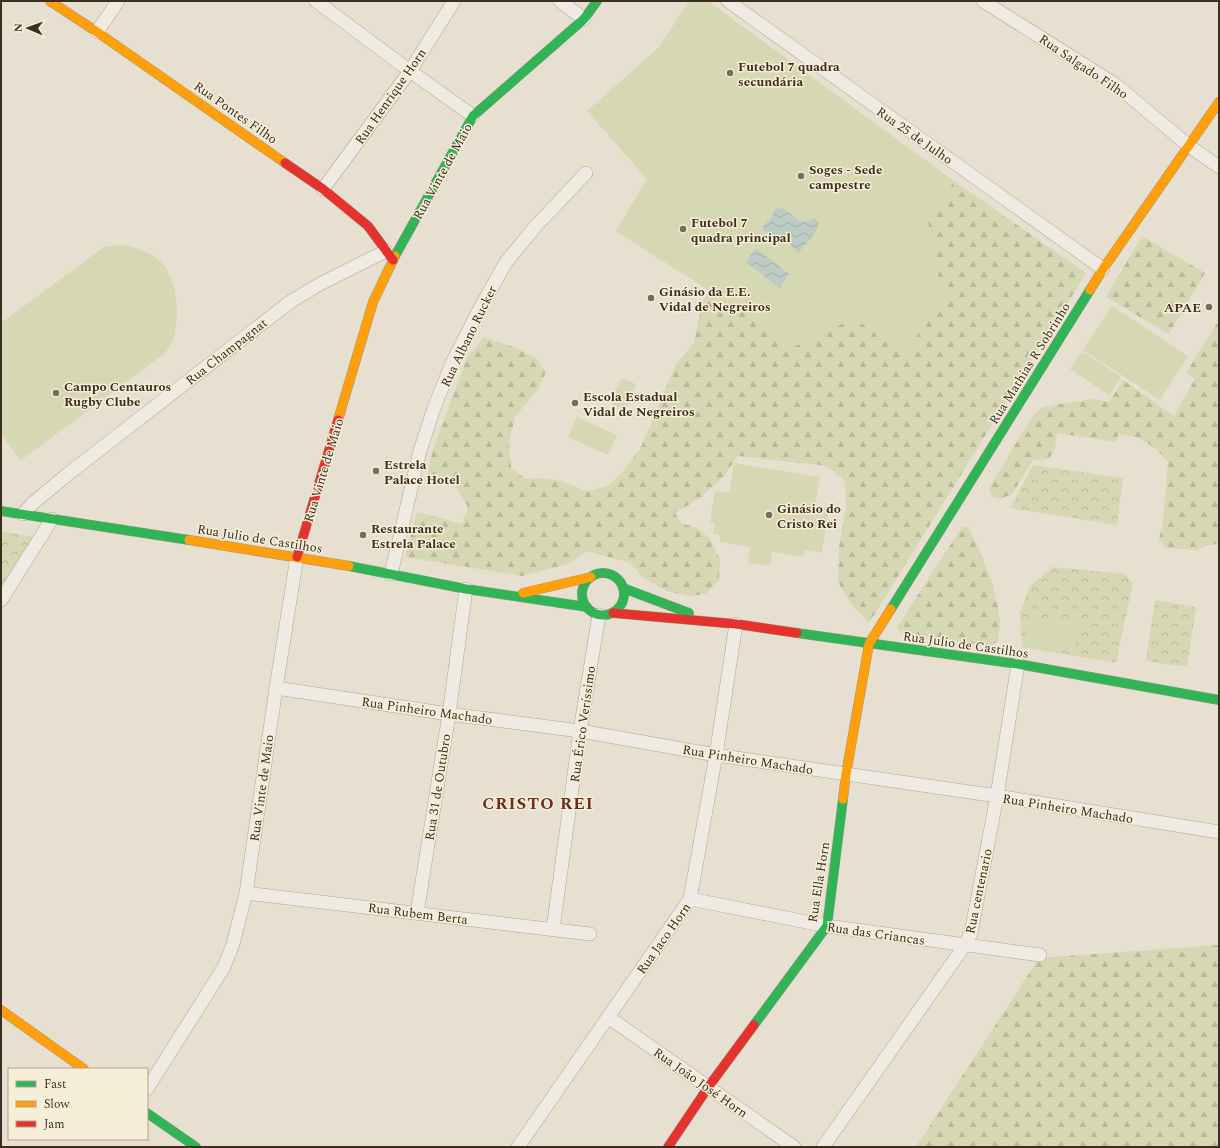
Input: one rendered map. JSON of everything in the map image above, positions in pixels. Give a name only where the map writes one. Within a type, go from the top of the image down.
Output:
[{"type":"main road","name":"Rua Pontes Filho","points":[[50,1],[323,189],[368,226],[390,256]]},
{"type":"main road","name":"Rua Vinte de Maio","points":[[297,557],[373,302],[390,256],[473,116],[584,19],[597,1]]},
{"type":"main road","name":"Rua Mathias R Sobrinho","points":[[869,644],[1103,269],[1219,102]]},
{"type":"main road","name":"Rua Julio de Castilhos","points":[[1,511],[336,563],[466,589],[587,607]]},
{"type":"main road","points":[[597,574],[610,574],[620,582],[623,588],[623,602],[613,613],[599,615],[592,612],[583,601],[582,594],[586,582],[597,574]]},
{"type":"main road","name":"Rua Julio de Castilhos","points":[[515,596],[591,577]]},
{"type":"main road","name":"Rua Julio de Castilhos","points":[[623,588],[708,621]]},
{"type":"main road","name":"Rua Julio de Castilhos","points":[[613,613],[736,624],[1018,664],[1219,700]]},
{"type":"main road","name":"Rua Ella Horn","points":[[668,1147],[709,1086],[827,926],[846,774],[869,644]]},
{"type":"main road","points":[[1,1010],[83,1068]]},
{"type":"main road","points":[[148,1114],[196,1147]]},
{"type":"street","points":[[97,32],[118,1]]},
{"type":"street","points":[[316,1],[473,116]]},
{"type":"street","name":"Rua Henrique Horn","points":[[323,189],[410,71],[454,1]]},
{"type":"street","points":[[560,1],[584,19]]},
{"type":"street","name":"Rua 25 de Julho","points":[[728,1],[1103,269]]},
{"type":"street","name":"Rua Salgado Filho","points":[[982,1],[1116,85],[1189,146],[1219,167]]},
{"type":"street","name":"Rua Albano Rucker","points":[[391,574],[420,451],[434,408],[452,363],[506,262],[535,227],[586,173]]},
{"type":"street","name":"Rua Champagnat","points":[[23,514],[32,504],[68,474],[290,302],[318,285],[390,256]]},
{"type":"street","points":[[1,600],[52,519]]},
{"type":"street","name":"Rua Vinte de Maio","points":[[148,1087],[224,968],[234,944],[246,893],[297,557]]},
{"type":"street","name":"Rua 31 de Outubro","points":[[417,913],[449,714],[466,589]]},
{"type":"street","name":"Rua Érico Veríssimo","points":[[553,929],[580,731],[599,615]]},
{"type":"street","name":"Rua Jaco Horn","points":[[518,1147],[690,898],[716,755],[736,624]]},
{"type":"street","name":"Rua centenario","points":[[823,1147],[965,945],[971,933],[997,796],[1018,664]]},
{"type":"street","name":"Rua Pinheiro Machado","points":[[276,688],[449,714],[580,731],[716,755],[997,796],[1219,832]]},
{"type":"street","name":"Rua Rubem Berta","points":[[246,893],[590,934]]},
{"type":"street","name":"Rua das Criancas","points":[[690,898],[827,926],[1040,955]]},
{"type":"street","name":"Rua João José Horn","points":[[608,1017],[709,1086],[794,1147]]},
{"type":"green space","points":[[689,1],[708,1],[954,181],[928,222],[942,296],[905,354],[854,318],[795,346],[616,231],[647,179],[587,111],[659,47]]},
{"type":"green space","points":[[954,181],[1086,273],[869,623],[851,604],[838,582],[839,547],[846,507],[845,481],[827,466],[738,456],[724,476],[700,498],[675,513],[681,523],[697,528],[709,538],[720,559],[719,580],[705,594],[689,596],[666,591],[644,578],[630,563],[587,551],[568,564],[522,576],[405,557],[417,512],[462,524],[468,507],[455,485],[427,477],[433,449],[467,358],[484,337],[516,348],[536,358],[546,372],[538,389],[515,417],[509,442],[511,467],[525,479],[542,478],[561,481],[586,491],[608,486],[623,471],[641,447],[675,366],[694,342],[703,300],[710,291],[795,346],[854,318],[905,354],[942,296],[928,222]]},
{"type":"green space","points":[[1142,236],[1205,273],[1169,334],[1106,297]]},
{"type":"green space","name":"Campo Centauros Rugby Clube","points":[[120,245],[129,246],[147,252],[163,264],[169,273],[176,295],[177,307],[177,319],[172,343],[165,353],[20,461],[1,434],[1,323],[104,247]]},
{"type":"green space","points":[[1112,306],[1188,356],[1160,400],[1083,350]]},
{"type":"green space","points":[[1217,323],[1219,324],[1219,544],[1209,545],[1196,550],[1166,548],[1159,540],[1163,521],[1168,462],[1157,450],[1140,438],[1118,434],[1117,442],[1057,433],[1055,448],[1049,459],[1033,460],[1012,494],[1001,499],[992,497],[989,488],[1032,417],[1041,408],[1095,399],[1109,402],[1123,380],[1174,416],[1195,379],[1186,373]]},
{"type":"green space","points":[[1082,351],[1121,377],[1109,395],[1070,369]]},
{"type":"green space","points":[[621,378],[636,384],[626,410],[611,404]]},
{"type":"green space","points":[[577,417],[617,435],[608,455],[568,437]]},
{"type":"green space","name":"Ginásio do Cristo Rei","points":[[734,463],[820,477],[815,506],[829,508],[822,553],[805,550],[804,557],[772,552],[770,566],[748,563],[750,547],[720,542],[720,536],[713,534],[715,523],[710,522],[715,491],[729,493]]},
{"type":"green space","points":[[1033,465],[1123,478],[1117,525],[1010,508]]},
{"type":"green space","points":[[962,527],[968,527],[984,560],[992,584],[1000,620],[998,641],[991,646],[900,633],[897,627]]},
{"type":"green space","points":[[1,531],[33,537],[1,586]]},
{"type":"green space","points":[[1053,567],[1125,574],[1133,583],[1116,663],[1022,647],[1020,612],[1030,586]]},
{"type":"green space","points":[[1155,600],[1196,607],[1187,667],[1146,661]]},
{"type":"green space","points":[[1029,615],[1079,624],[1074,652],[1024,643]]},
{"type":"green space","points":[[1219,945],[1219,1147],[916,1147],[1039,958]]},
{"type":"water","points":[[776,208],[784,209],[800,221],[805,222],[814,218],[819,224],[814,235],[798,253],[784,237],[764,231],[763,226],[771,218]]},
{"type":"water","points":[[756,248],[789,274],[780,288],[746,262]]},
{"type":"traffic: fast","points":[[395,256],[473,116],[584,19],[597,1]]},
{"type":"traffic: fast","points":[[891,609],[1090,290]]},
{"type":"traffic: fast","points":[[1,511],[189,540]]},
{"type":"traffic: fast","points":[[349,566],[466,589],[587,607]]},
{"type":"traffic: fast","points":[[599,573],[607,573],[618,579],[624,590],[624,594],[624,598],[618,609],[607,615],[599,615],[588,609],[582,598],[582,590],[588,579],[599,573]]},
{"type":"traffic: fast","points":[[623,588],[689,613]]},
{"type":"traffic: fast","points":[[797,633],[1018,664],[1219,700]]},
{"type":"traffic: fast","points":[[754,1025],[827,926],[843,799]]},
{"type":"traffic: fast","points":[[148,1114],[196,1147]]},
{"type":"traffic: slow","points":[[50,1],[285,163]]},
{"type":"traffic: slow","points":[[1090,290],[1219,102]]},
{"type":"traffic: slow","points":[[338,420],[373,302],[395,256]]},
{"type":"traffic: slow","points":[[189,540],[349,566]]},
{"type":"traffic: slow","points":[[523,593],[591,577]]},
{"type":"traffic: slow","points":[[843,799],[869,644],[891,609]]},
{"type":"traffic: slow","points":[[1,1010],[83,1068]]},
{"type":"traffic: jam","points":[[285,163],[323,189],[368,226],[393,260]]},
{"type":"traffic: jam","points":[[297,557],[338,420]]},
{"type":"traffic: jam","points":[[613,613],[736,624],[797,633]]},
{"type":"traffic: jam","points":[[668,1147],[709,1086],[754,1025]]},
{"type":"place","name":"Futebol 7 quadra secundária","points":[[730,73]]},
{"type":"place","name":"Soges - Sede campestre","points":[[801,176]]},
{"type":"place","name":"Futebol 7 quadra principal","points":[[683,229]]},
{"type":"place","name":"Ginásio da E.E. Vidal de Negreiros","points":[[651,298]]},
{"type":"place","name":"APAE","points":[[1209,307]]},
{"type":"place","name":"Campo Centauros Rugby Clube","points":[[56,393]]},
{"type":"place","name":"Escola Estadual Vidal de Negreiros","points":[[575,403]]},
{"type":"place","name":"Estrela Palace Hotel","points":[[376,471]]},
{"type":"place","name":"Ginásio do Cristo Rei","points":[[769,515]]},
{"type":"place","name":"Restaurante Estrela Palace","points":[[363,535]]},
{"type":"district","name":"CRISTO REI","points":[[538,803]]}]
